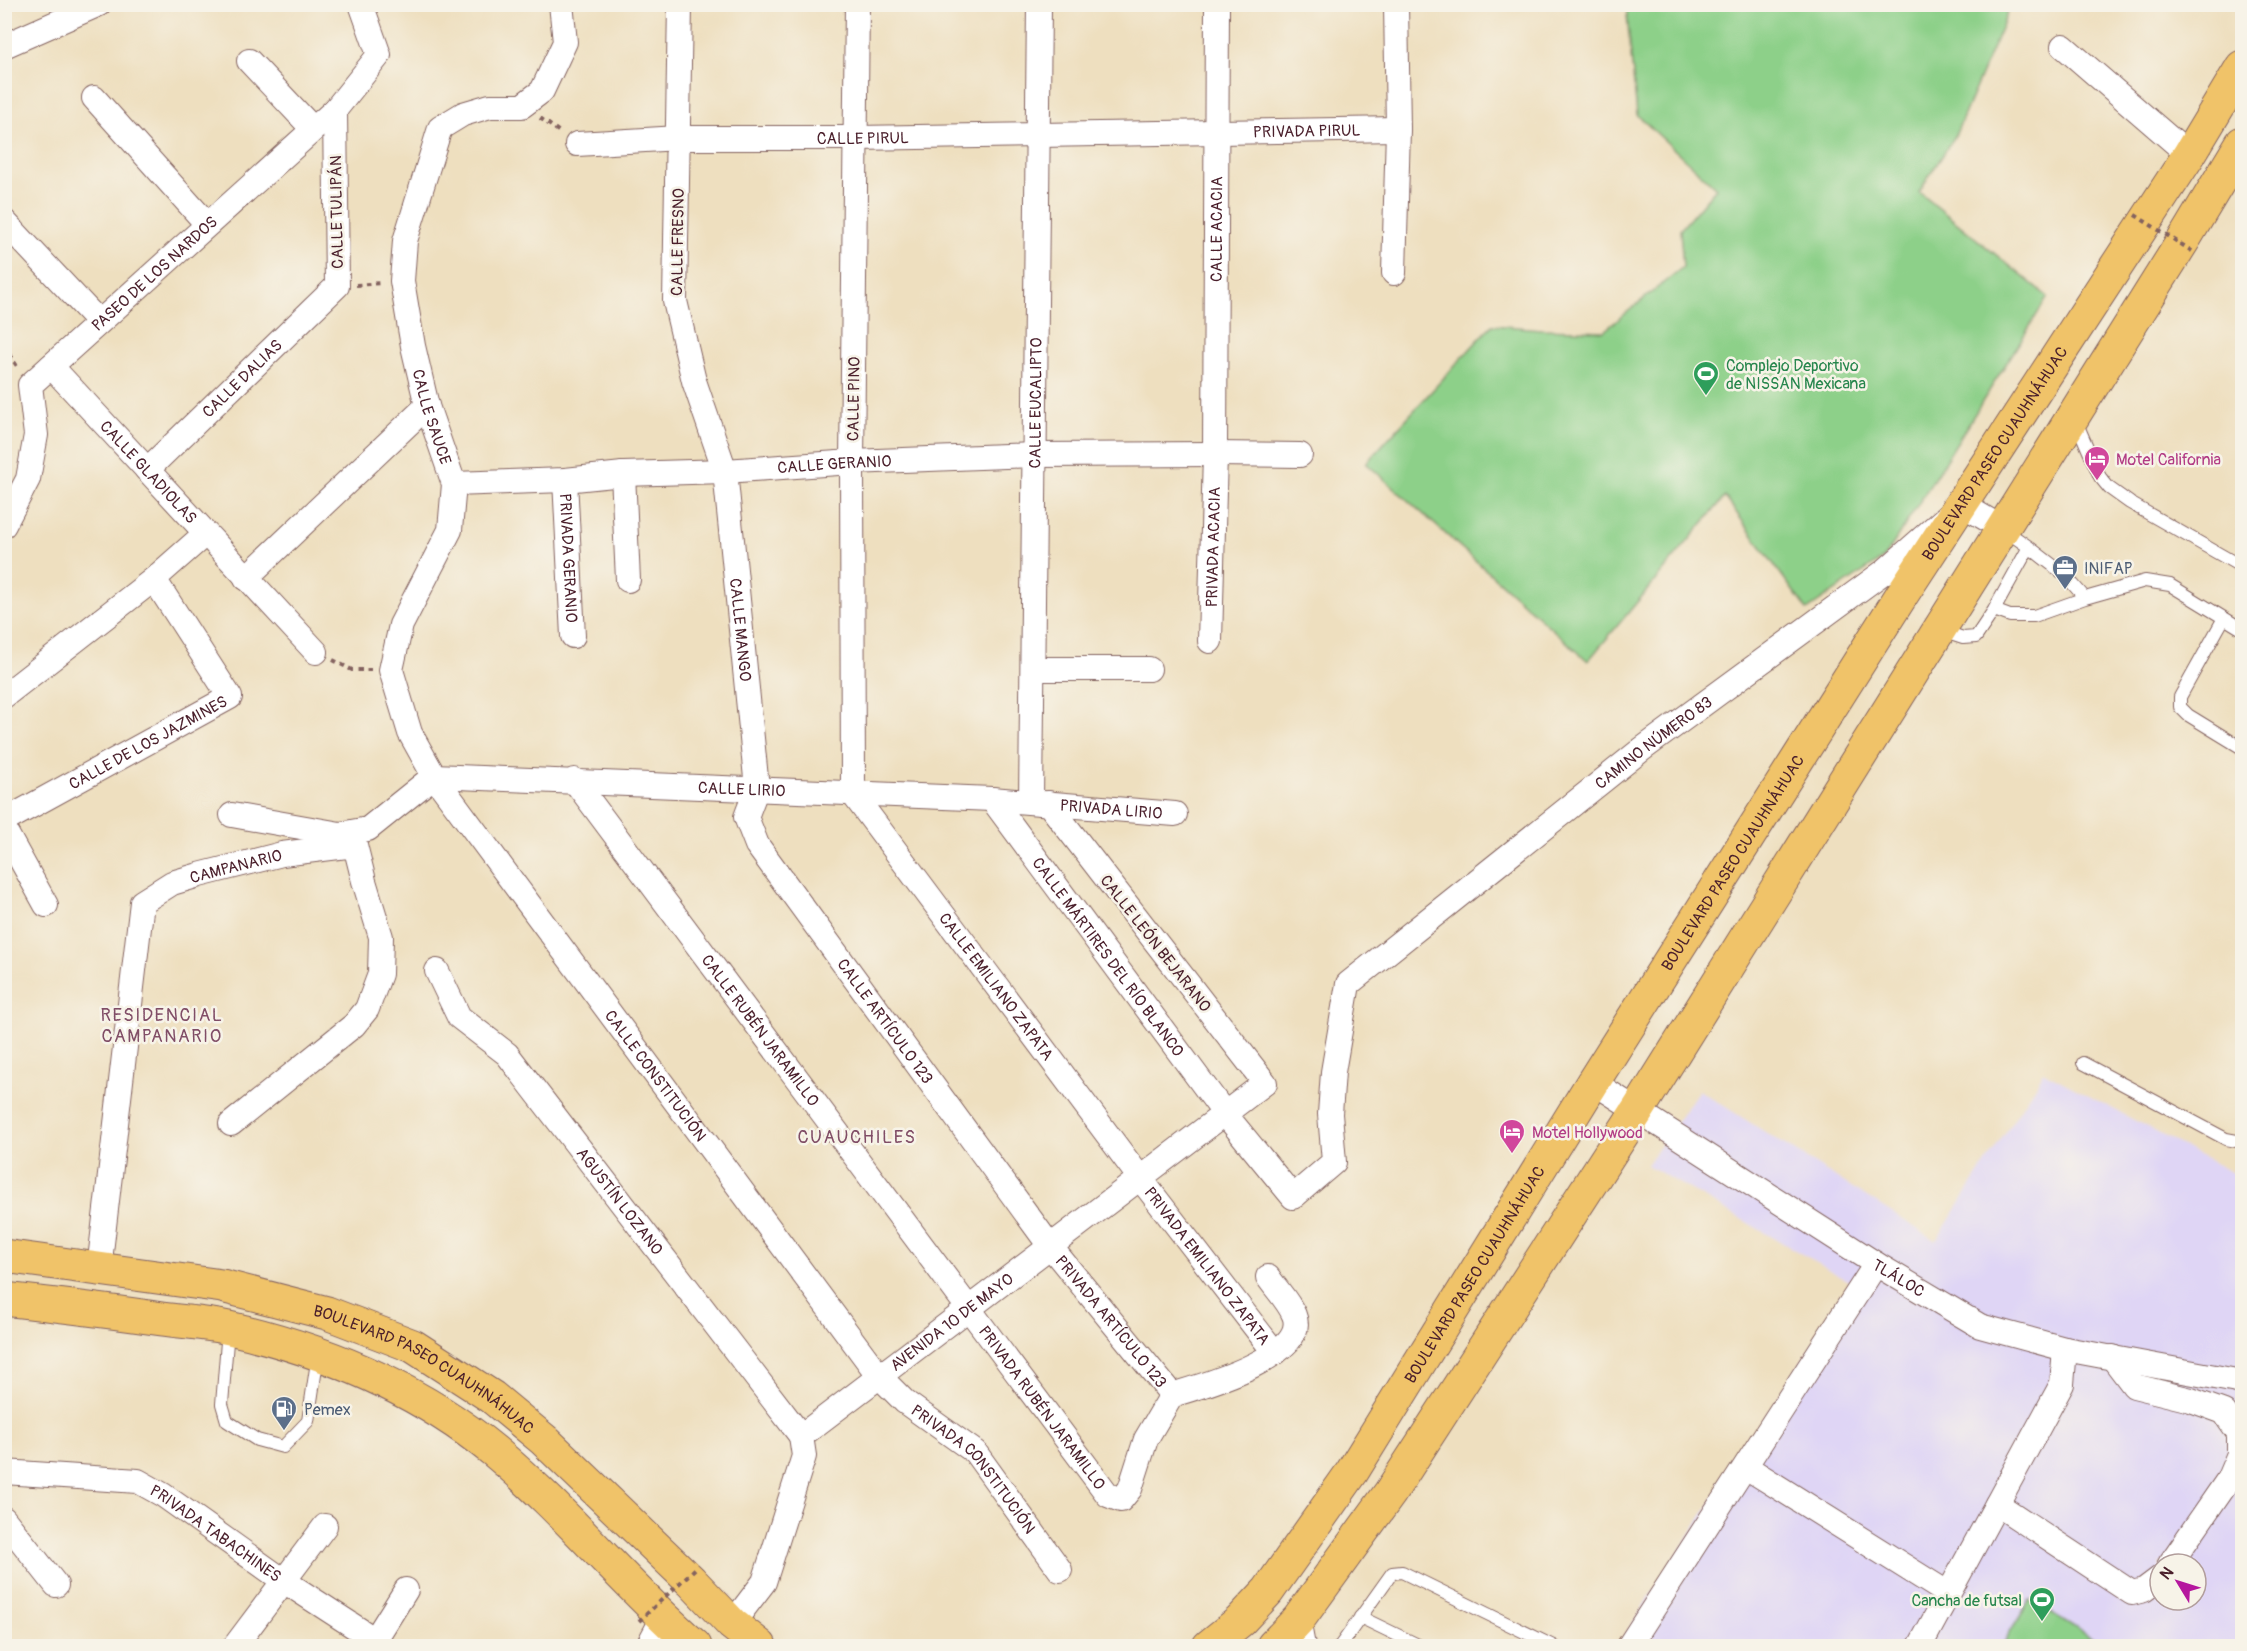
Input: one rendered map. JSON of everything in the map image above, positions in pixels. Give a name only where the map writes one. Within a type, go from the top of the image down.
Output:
[{"type":"main road","name":"BOULEVARD PASEO CUAUHNÁHUAC","points":[[1209,1647],[1240,1621],[1268,1591],[1352,1472],[1593,1082],[1961,504],[2189,155],[2242,68]]},
{"type":"main road","points":[[1273,1647],[1301,1633],[1638,1110],[2242,143]]},
{"type":"main road","name":"BOULEVARD PASEO CUAUHNÁHUAC","points":[[4,1256],[222,1286],[327,1313],[413,1346],[492,1397],[544,1440],[732,1624],[760,1647]]},
{"type":"main road","name":"BOULEVARD PASEO CUAUHNÁHUAC","points":[[4,1299],[228,1328],[319,1353],[394,1385],[423,1400],[495,1452],[614,1565],[651,1619],[695,1647]]},
{"type":"street","points":[[4,46],[99,4]]},
{"type":"street","name":"PASEO DE LOS NARDOS","points":[[4,525],[28,479],[36,435],[30,385],[335,110],[379,55],[361,4]]},
{"type":"street","points":[[522,106],[542,91],[566,42],[561,4]]},
{"type":"street","name":"CALLE FRESNO","points":[[680,4],[675,301],[694,381],[725,471]]},
{"type":"street","name":"CALLE PINO","points":[[853,794],[852,462],[857,4]]},
{"type":"street","name":"CALLE EUCALIPTO","points":[[1039,4],[1033,669],[1039,802]]},
{"type":"street","name":"CALLE ACACIA","points":[[1215,454],[1217,4]]},
{"type":"street","points":[[1394,273],[1398,129],[1396,4]]},
{"type":"street","points":[[2063,46],[2189,155]]},
{"type":"street","points":[[249,61],[313,129]]},
{"type":"street","points":[[94,98],[207,224]]},
{"type":"street","name":"CALLE SAUCE","points":[[434,776],[410,733],[391,670],[401,625],[450,530],[454,484],[427,406],[413,346],[402,281],[405,241],[440,128],[463,114],[490,106],[522,106]]},
{"type":"street","name":"CALLE TULIPÁN","points":[[335,110],[337,286]]},
{"type":"street","name":"PRIVADA PIRUL","points":[[1216,132],[1398,129]]},
{"type":"street","name":"CALLE PIRUL","points":[[577,144],[679,138],[856,138],[1216,132]]},
{"type":"street","points":[[4,221],[99,322]]},
{"type":"street","name":"CALLE DALIAS","points":[[147,470],[337,286]]},
{"type":"street","name":"CALLE GLADIOLAS","points":[[51,366],[316,652]]},
{"type":"street","points":[[246,578],[427,406]]},
{"type":"street","points":[[1215,454],[1300,455]]},
{"type":"street","name":"CALLE GERANIO","points":[[454,484],[565,480],[623,474],[725,471],[852,462],[1034,455],[1215,454]]},
{"type":"street","name":"PRIVADA ACACIA","points":[[1210,640],[1215,454]]},
{"type":"street","name":"CALLE MANGO","points":[[725,471],[757,788]]},
{"type":"street","points":[[623,474],[628,580]]},
{"type":"street","name":"PRIVADA GERANIO","points":[[565,480],[573,636]]},
{"type":"street","points":[[1961,504],[2002,528]]},
{"type":"street","name":"CAMINO NÚMERO 83","points":[[1348,984],[1641,750],[1885,571],[1961,504]]},
{"type":"street","points":[[4,696],[154,579],[205,534]]},
{"type":"street","name":"CALLE DE LOS JAZMINES","points":[[4,821],[230,697],[154,579]]},
{"type":"street","points":[[1033,669],[1149,669]]},
{"type":"street","points":[[232,815],[340,834],[368,829],[434,776]]},
{"type":"street","name":"CALLE LIRIO","points":[[434,776],[573,780],[1039,802]]},
{"type":"street","name":"CALLE CONSTITUCIÓN","points":[[434,776],[879,1376]]},
{"type":"street","name":"CALLE RUBÉN JARAMILLO","points":[[573,780],[968,1309]]},
{"type":"street","name":"CALLE ARTÍCULO 123","points":[[757,788],[746,817],[757,845],[1050,1246]]},
{"type":"street","name":"CALLE EMILIANO ZAPATA","points":[[853,794],[1140,1178]]},
{"type":"street","name":"CALLE MÁRTIRES DEL RÍO BLANCO","points":[[992,799],[1225,1114],[1293,1197],[1334,1162],[1330,1114],[1333,1072],[1348,984]]},
{"type":"street","name":"PRIVADA LIRIO","points":[[1039,802],[1175,814]]},
{"type":"street","name":"CALLE LEÓN BEJARANO","points":[[1039,802],[1265,1083]]},
{"type":"street","points":[[4,829],[46,905]]},
{"type":"street","name":"CAMPANARIO","points":[[99,1269],[142,902],[172,884],[199,875],[282,854],[355,845],[381,937],[380,974],[367,1009],[354,1025],[231,1124]]},
{"type":"street","name":"AGUSTÍN LOZANO","points":[[437,972],[459,1017],[507,1054],[801,1436]]},
{"type":"street","name":"TLÁLOC","points":[[1593,1082],[1876,1264],[1980,1326],[2065,1349],[2112,1357],[2195,1386],[2242,1382]]},
{"type":"street","name":"AVENIDA 10 DE MAYO","points":[[801,1436],[1265,1083]]},
{"type":"street","name":"PRIVADA EMILIANO ZAPATA","points":[[1140,1178],[1275,1353]]},
{"type":"street","name":"PRIVADA ARTÍCULO 123","points":[[1050,1246],[1172,1395]]},
{"type":"street","points":[[1629,1647],[1876,1264]]},
{"type":"street","points":[[1172,1395],[1235,1375],[1275,1353],[1288,1343],[1296,1326],[1295,1316],[1268,1277]]},
{"type":"street","name":"PRIVADA RUBÉN JARAMILLO","points":[[968,1309],[1108,1495],[1121,1500],[1130,1489],[1146,1439],[1172,1395]]},
{"type":"street","points":[[1920,1647],[1947,1593],[2062,1384],[2065,1349]]},
{"type":"street","name":"PRIVADA CONSTITUCIÓN","points":[[879,1376],[905,1402],[975,1452],[1060,1570]]},
{"type":"street","points":[[2178,1552],[2229,1480],[2239,1454],[2239,1433],[2224,1412],[2195,1386]]},
{"type":"street","points":[[732,1624],[764,1582],[804,1456],[801,1436]]},
{"type":"street","points":[[1746,1467],[1947,1593]]},
{"type":"street","name":"PRIVADA TABACHINES","points":[[4,1472],[138,1481],[163,1495],[373,1643],[406,1590]]},
{"type":"street","points":[[1997,1503],[2132,1593],[2148,1587]]},
{"type":"street","points":[[4,1519],[56,1585]]},
{"type":"street","points":[[235,1647],[325,1526]]},
{"type":"street","points":[[648,1647],[651,1619]]},
{"type":"lane","points":[[2073,416],[2100,477],[2109,488],[2130,503],[2242,567]]},
{"type":"lane","points":[[2002,528],[2064,574],[2085,598]]},
{"type":"lane","points":[[1938,630],[1963,638],[1976,637],[1994,610],[2029,547]]},
{"type":"lane","points":[[1994,610],[2010,616],[2034,616],[2085,598],[2145,581],[2170,585],[2242,629]]},
{"type":"lane","points":[[2224,618],[2180,697],[2180,707],[2188,715],[2242,748]]},
{"type":"lane","points":[[2083,1063],[2226,1139],[2242,1142]]},
{"type":"lane","points":[[228,1328],[222,1404],[227,1421],[257,1440],[283,1447],[308,1421],[319,1353]]},
{"type":"lane","points":[[1340,1647],[1392,1573],[1402,1572],[1553,1647]]},
{"type":"lane","points":[[1360,1617],[1420,1647]]},
{"type":"path","points":[[522,106],[577,144]]},
{"type":"path","points":[[2135,215],[2195,253]]},
{"type":"path","name":"CALLE TULIPÁN","points":[[337,286],[402,281]]},
{"type":"path","points":[[316,652],[352,670],[391,670]]},
{"type":"path","points":[[651,1619],[698,1566]]},
{"type":"shaded area","points":[[2044,1072],[2242,1178],[2242,1646],[1618,1646],[1852,1283],[1647,1165],[1699,1090],[1936,1241]]},
{"type":"green space","name":"Complejo Deportivo de NISSAN Mexicana","points":[[1626,5],[2011,5],[1955,136],[1919,192],[2048,297],[1885,557],[1807,610],[1725,497],[1588,661],[1366,463],[1492,325],[1604,331],[1683,267],[1680,230],[1716,188],[1637,115]]},
{"type":"green space","name":"Cancha de futsal","points":[[2031,1600],[2105,1646],[2002,1646]]},
{"type":"place","name":"Complejo Deportivo de NISSAN Mexicana","points":[[1706,397]]},
{"type":"place","name":"Motel California","points":[[2097,482]]},
{"type":"place","name":"INIFAP","points":[[2065,591]]},
{"type":"place","name":"Motel Hollywood","points":[[1512,1155]]},
{"type":"place","name":"Pemex","points":[[284,1432]]},
{"type":"place","name":"Cancha de futsal","points":[[2042,1623]]},
{"type":"district","name":"RESIDENCIAL CAMPANARIO","points":[[162,1025]]},
{"type":"district","name":"CUAUCHILES","points":[[857,1137]]}]
